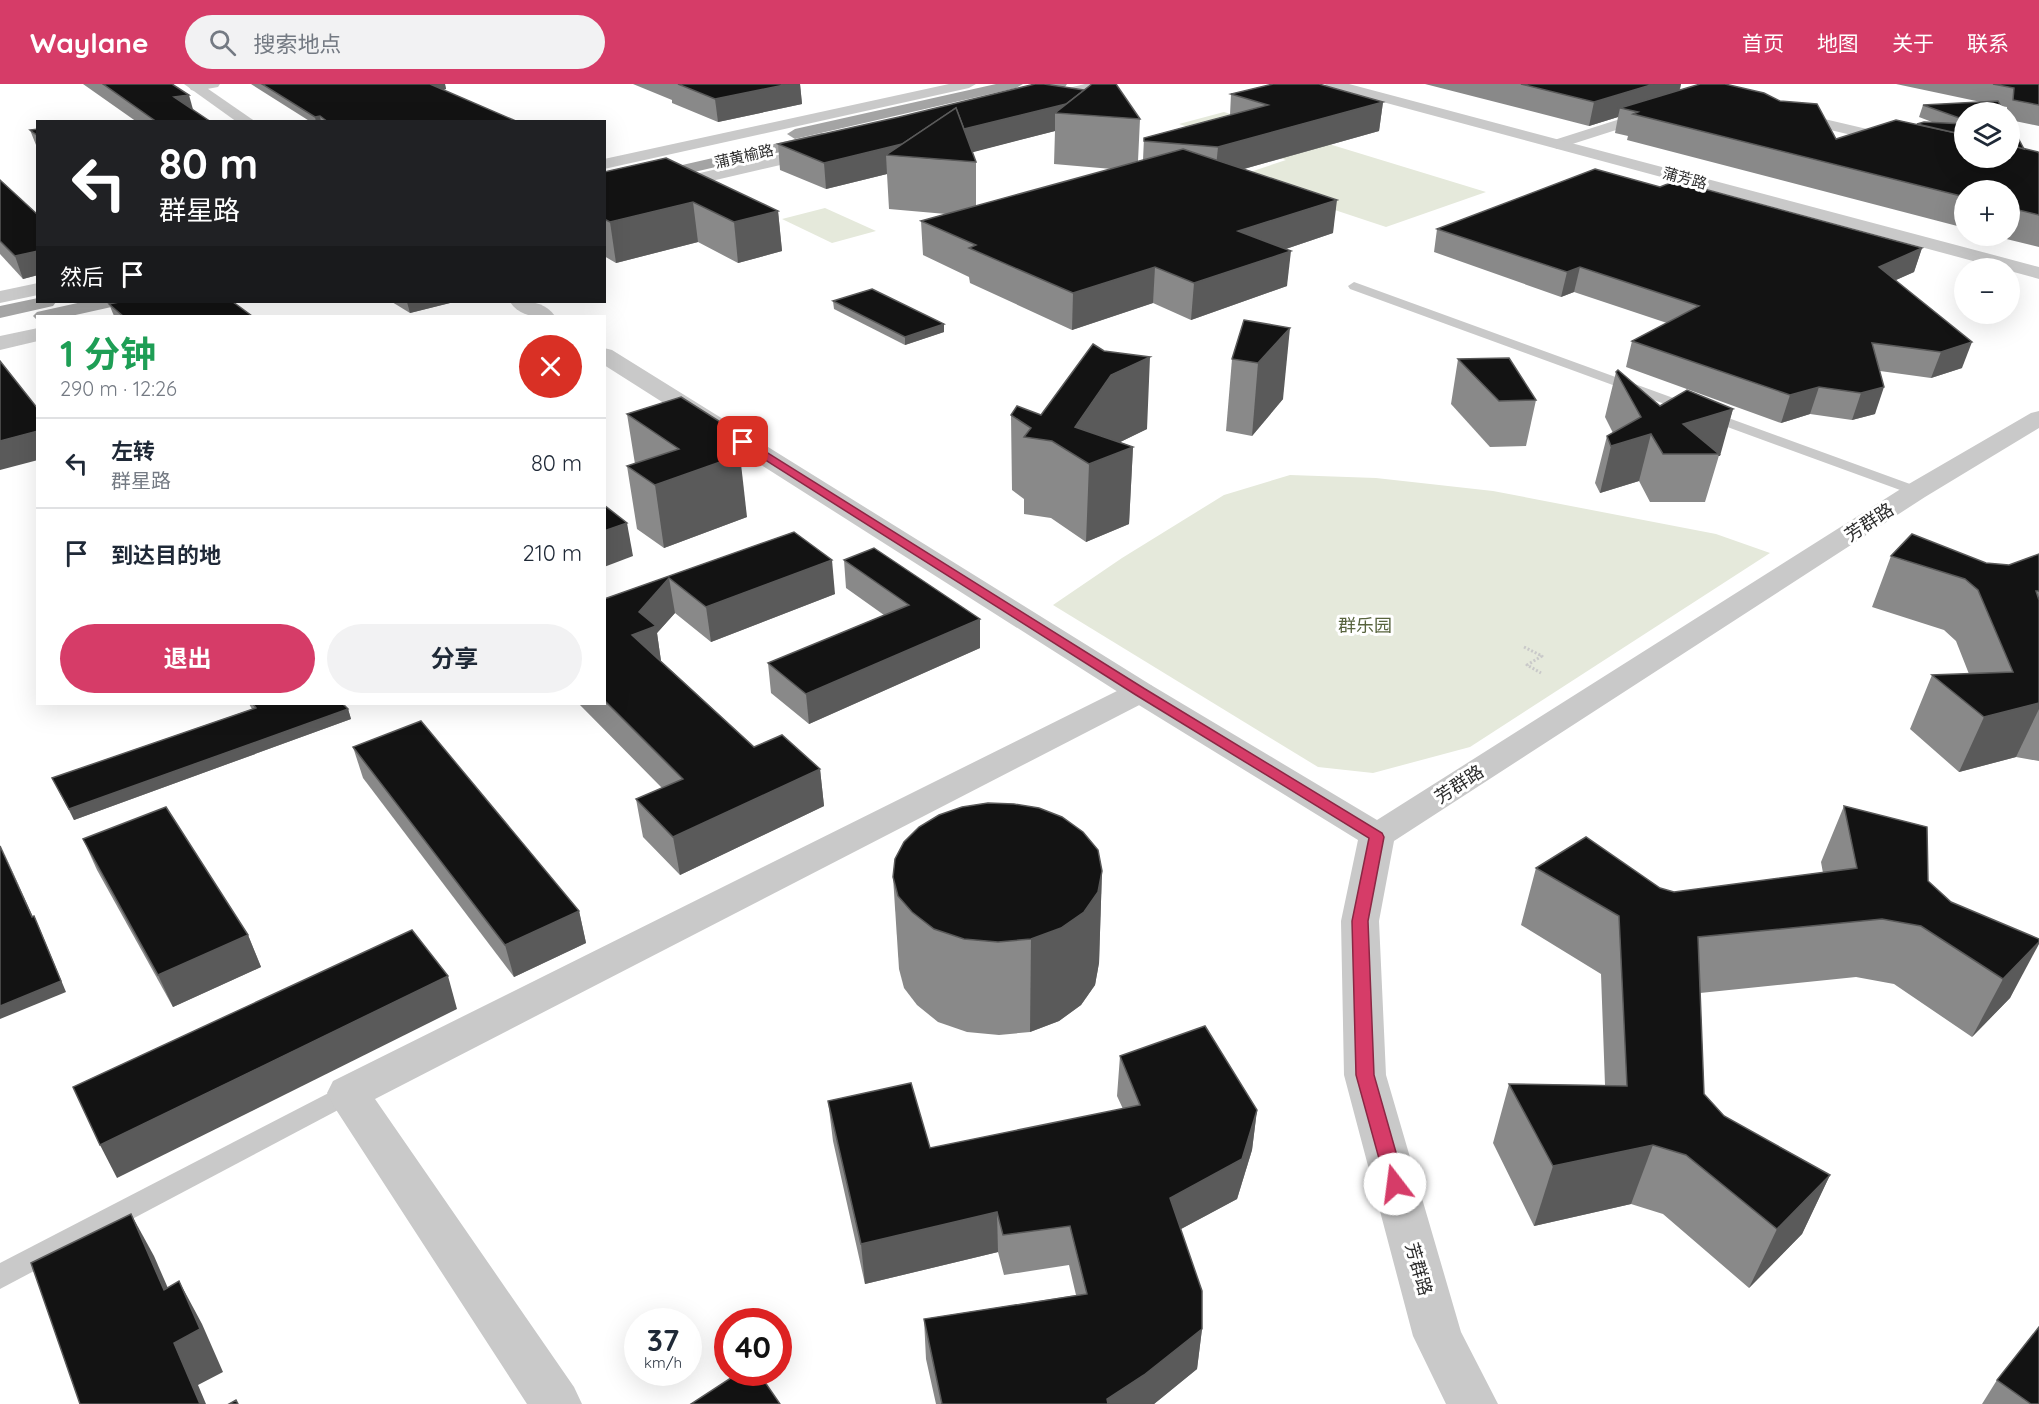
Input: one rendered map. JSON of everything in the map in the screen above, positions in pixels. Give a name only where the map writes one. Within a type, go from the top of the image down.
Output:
[{"type":"main road","name":"蒲黄榆路","points":[[606,176],[1016,84]]},
{"type":"main road","name":"蒲黄榆路","points":[[606,188],[1060,84]]},
{"type":"main road","points":[[0,312],[41,303]]},
{"type":"main road","points":[[58,315],[114,311]]},
{"type":"main road","points":[[0,327],[36,318]]},
{"type":"street","points":[[194,85],[213,84]]},
{"type":"street","points":[[606,164],[969,84]]},
{"type":"street","points":[[999,108],[1104,84]]},
{"type":"street","points":[[194,85],[245,120]]},
{"type":"street","name":"蒲芳路","points":[[1325,86],[1557,144],[2039,273]]},
{"type":"street","name":"蒲芳路","points":[[1325,86],[1954,258]]},
{"type":"street","points":[[1557,144],[1676,106]]},
{"type":"street","points":[[1767,110],[1954,154]]},
{"type":"street","points":[[606,201],[837,147]]},
{"type":"street","points":[[2020,277],[2039,282]]},
{"type":"street","points":[[0,297],[36,289]]},
{"type":"street","points":[[522,303],[542,315]]},
{"type":"street","points":[[0,343],[36,334]]},
{"type":"street","points":[[606,356],[1140,692],[1377,837]]},
{"type":"street","name":"芳群路","points":[[1472,1404],[1438,1336],[1365,1075],[1360,921],[1377,837],[1916,491],[2039,418]]},
{"type":"street","points":[[556,1404],[348,1093],[1140,692]]},
{"type":"lane","points":[[1354,286],[1916,491]]},
{"type":"lane","points":[[0,1277],[348,1093]]},
{"type":"path","points":[[1524,647],[1542,656],[1527,665],[1541,673]]},
{"type":"green space","points":[[1224,112],[1486,192],[1386,227],[1247,181],[1244,174],[1286,160],[1179,124]]},
{"type":"green space","points":[[825,208],[876,231],[832,243],[782,219]]},
{"type":"green space","name":"群乐园","points":[[1290,475],[1376,478],[1493,491],[1716,534],[1770,553],[1470,747],[1373,773],[1318,767],[1053,605],[1122,558],[1224,495]]},
{"type":"building","points":[[103,84],[172,84],[189,95],[174,97],[208,120],[154,120]]},
{"type":"building","points":[[262,84],[430,84],[513,120],[325,120],[320,116],[315,117]]},
{"type":"building","points":[[678,84],[789,84],[715,99]]},
{"type":"building","points":[[1035,84],[1084,90],[1066,104],[964,129],[956,108],[902,144],[824,163],[778,144],[899,117]]},
{"type":"building","points":[[1092,84],[1116,84],[1140,119],[1055,113]]},
{"type":"building","points":[[1273,84],[1319,84],[1383,102],[1218,147],[1144,141],[1144,138],[1268,105],[1231,94]]},
{"type":"building","points":[[1521,84],[1654,84],[1594,102]]},
{"type":"building","points":[[1700,84],[1725,84],[1764,93],[1780,101],[1817,104],[1836,139],[1896,120],[1954,133],[1954,168],[2020,168],[2020,148],[2038,152],[2039,215],[2020,210],[2020,180],[1954,180],[1954,194],[1633,114],[1638,112],[1620,108]]},
{"type":"building","points":[[1993,84],[2039,84],[2039,105],[2013,100],[2014,88]]},
{"type":"building","points":[[1954,103],[1954,116],[1923,105]]},
{"type":"building","points":[[956,108],[976,162],[886,155]]},
{"type":"building","points":[[1924,122],[1954,123],[1954,132],[1917,124]]},
{"type":"building","points":[[1183,149],[1337,200],[1238,231],[1291,251],[1194,283],[1155,267],[1073,293],[969,248],[976,245],[921,221]]},
{"type":"building","points":[[666,158],[778,211],[734,222],[693,202],[610,222],[606,220],[606,172]]},
{"type":"building","points":[[1595,169],[1660,187],[1675,181],[1922,248],[1879,267],[1972,342],[1941,352],[1872,343],[1884,387],[1861,393],[1819,387],[1790,395],[1632,341],[1699,306],[1580,267],[1567,272],[1437,229]]},
{"type":"building","points":[[0,180],[36,213],[36,251],[15,256],[0,241]]},
{"type":"building","points":[[872,289],[944,324],[905,337],[833,301]]},
{"type":"building","points":[[234,303],[251,315],[122,315],[109,304]]},
{"type":"building","points":[[1244,320],[1290,328],[1258,363],[1232,359]]},
{"type":"building","points":[[1093,344],[1104,351],[1150,357],[1111,375],[1075,427],[1133,447],[1089,464],[1052,441],[1024,437],[1031,428],[1011,415],[1017,406],[1041,415]]},
{"type":"building","points":[[1509,358],[1536,400],[1499,401],[1458,359]]},
{"type":"building","points":[[0,361],[36,406],[36,432],[0,441]]},
{"type":"building","points":[[1618,370],[1660,406],[1687,390],[1733,409],[1683,424],[1719,454],[1663,454],[1651,434],[1611,446],[1607,436],[1641,417],[1616,372]]},
{"type":"building","points":[[681,397],[722,423],[740,455],[655,485],[627,466],[679,449],[627,414]]},
{"type":"building","points":[[606,507],[627,523],[606,530]]},
{"type":"building","points":[[794,532],[832,560],[706,607],[669,578],[639,612],[656,626],[632,635],[754,747],[782,735],[820,769],[673,837],[636,799],[683,779],[606,702],[606,598]]},
{"type":"building","points":[[1912,534],[1986,563],[2009,565],[2039,554],[2039,591],[2036,591],[2039,600],[2039,703],[1984,717],[1932,675],[2013,672],[1978,590],[1965,579],[1891,556]]},
{"type":"building","points":[[874,548],[980,619],[806,694],[768,663],[909,605],[844,560]]},
{"type":"building","points":[[254,705],[344,705],[348,709],[69,809],[52,778],[256,708]]},
{"type":"building","points":[[421,721],[579,911],[505,945],[353,747]]},
{"type":"building","points":[[988,803],[1039,808],[1062,817],[1083,832],[1098,850],[1102,871],[1098,892],[1084,912],[1061,928],[1031,939],[998,942],[964,939],[934,929],[912,912],[898,896],[893,877],[895,859],[904,842],[919,827],[939,815],[962,807]]},
{"type":"building","points":[[1844,806],[1927,827],[1928,881],[1951,902],[2039,939],[2039,942],[2003,979],[1921,926],[1882,919],[1698,937],[1704,1094],[1724,1116],[1830,1175],[1777,1229],[1686,1155],[1653,1145],[1553,1166],[1509,1084],[1627,1086],[1619,916],[1536,868],[1586,837],[1660,888],[1674,892],[1857,868]]},
{"type":"building","points":[[166,807],[248,935],[158,975],[83,839]]},
{"type":"building","points":[[0,846],[32,917],[34,916],[61,981],[0,1006]]},
{"type":"building","points":[[412,930],[448,976],[100,1145],[73,1087]]},
{"type":"building","points":[[1205,1026],[1257,1110],[1242,1159],[1170,1198],[1202,1291],[1202,1329],[1144,1375],[1107,1399],[1108,1404],[942,1404],[924,1319],[1087,1294],[1070,1226],[1003,1235],[997,1212],[861,1244],[828,1101],[911,1083],[930,1148],[1140,1105],[1120,1056]]},
{"type":"building","points":[[131,1214],[164,1290],[179,1281],[200,1329],[174,1343],[200,1404],[80,1404],[31,1263]]},
{"type":"building","points":[[2039,1327],[2039,1404],[2031,1404],[1997,1380]]},
{"type":"building","points":[[719,1386],[768,1386],[780,1404],[691,1404]]},
{"type":"route","points":[[743,442],[1140,692],[1377,837],[1360,921],[1365,1075],[1395,1184]]}]
